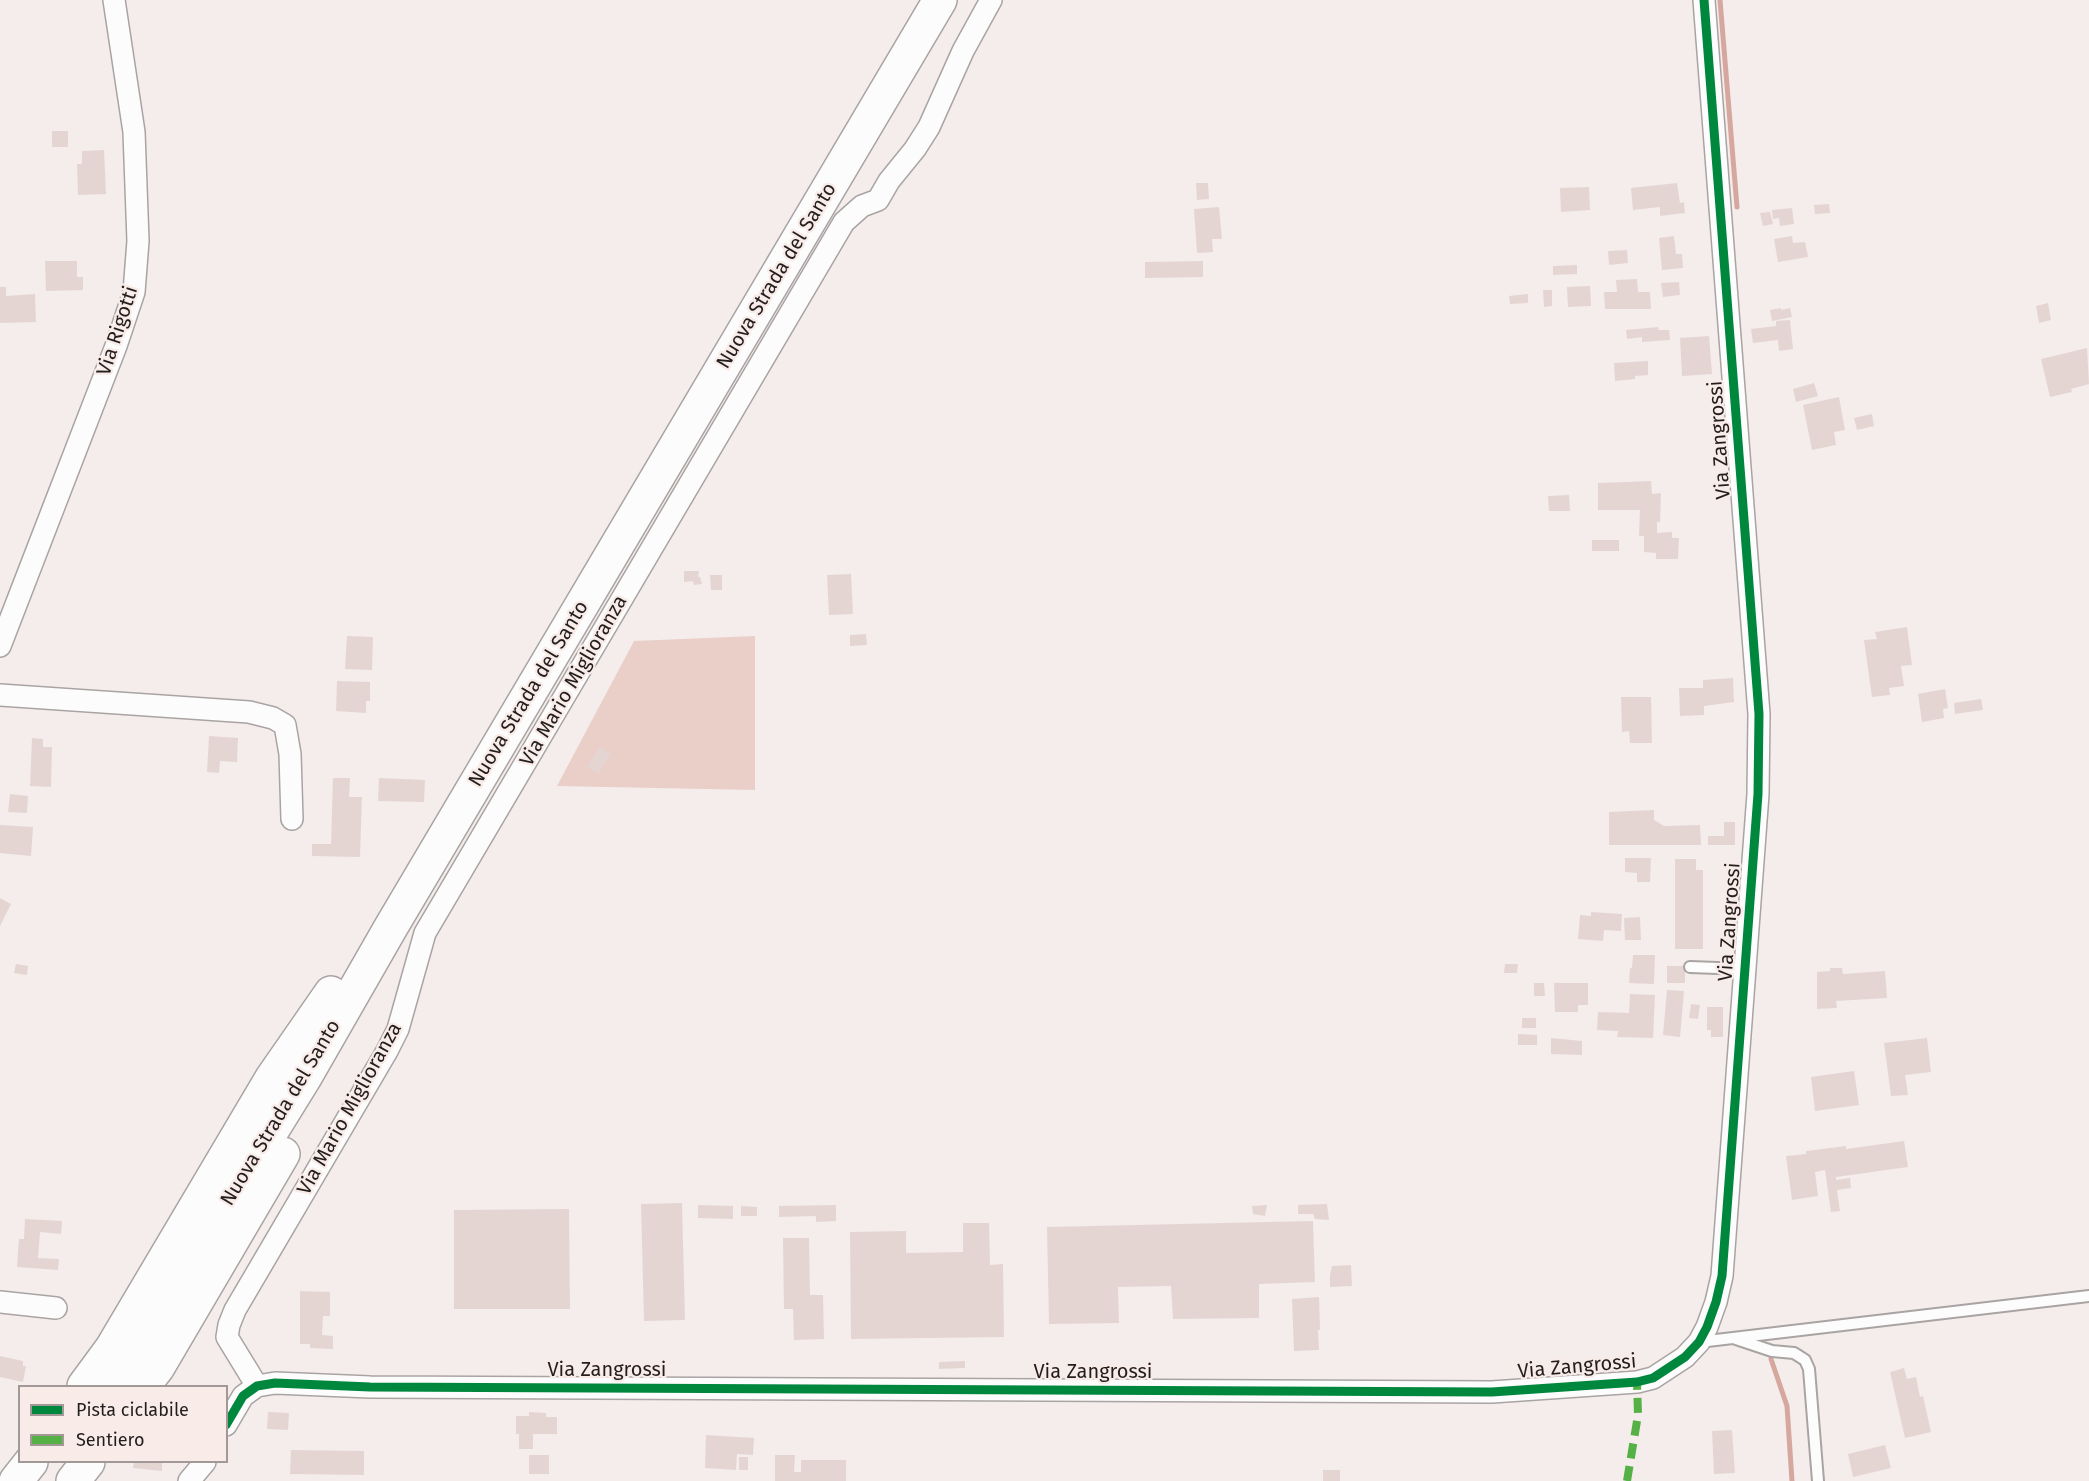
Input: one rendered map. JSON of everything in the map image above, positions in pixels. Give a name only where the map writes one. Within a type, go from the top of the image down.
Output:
[{"type":"highway","name":"Nuova Strada del Santo","points":[[115,1385],[305,1077],[391,927],[940,0]]},
{"type":"highway","points":[[85,1385],[112,1347],[272,1078],[329,996],[391,927]]},
{"type":"highway","points":[[144,1385],[158,1367],[358,1027],[391,927]]},
{"type":"highway","points":[[16,1481],[29,1463]]},
{"type":"highway","points":[[48,1481],[61,1463]]},
{"type":"highway","points":[[74,1481],[87,1463]]},
{"type":"street","name":"Via Rigotti","points":[[0,646],[116,346],[134,292],[138,241],[134,132],[114,0]]},
{"type":"street","name":"Via Mario Miglioranza","points":[[266,1385],[227,1337],[229,1325],[235,1310],[387,1051],[401,1018],[425,933],[844,222],[862,206],[878,200],[889,181],[915,149],[929,127],[963,51],[991,0]]},
{"type":"street","name":"Via Zangrossi","points":[[266,1385],[1492,1392],[1637,1382],[1653,1378],[1685,1357],[1699,1342],[1707,1327],[1722,1276],[1758,794],[1759,714],[1704,0]]},
{"type":"street","points":[[0,695],[249,712],[273,718],[285,725],[290,754],[292,819]]},
{"type":"street","points":[[0,1302],[56,1308]]},
{"type":"street","points":[[228,1422],[243,1396],[266,1385]]},
{"type":"street","points":[[189,1481],[203,1463]]},
{"type":"lane","points":[[1690,967],[1745,969]]},
{"type":"lane","points":[[1699,1342],[2089,1296]]},
{"type":"lane","points":[[1732,1338],[1772,1351],[1794,1353],[1805,1360],[1809,1369],[1818,1481]]},
{"type":"shaded area","points":[[755,636],[755,790],[557,786],[634,641]]},
{"type":"building","points":[[52,131],[68,131],[68,147],[52,147]]},
{"type":"building","points":[[104,150],[106,194],[78,195],[77,164],[82,164],[82,151]]},
{"type":"building","points":[[1196,183],[1208,183],[1209,199],[1197,200]]},
{"type":"building","points":[[1677,183],[1680,203],[1684,202],[1685,213],[1660,216],[1660,207],[1633,210],[1631,188]]},
{"type":"building","points":[[1589,187],[1590,210],[1561,212],[1560,188]]},
{"type":"building","points":[[1829,204],[1830,213],[1815,214],[1814,205]]},
{"type":"building","points":[[1219,207],[1222,239],[1212,239],[1213,252],[1197,253],[1194,209]]},
{"type":"building","points":[[1792,208],[1794,224],[1780,226],[1779,218],[1773,219],[1772,210]]},
{"type":"building","points":[[1770,212],[1773,224],[1763,226],[1760,213]]},
{"type":"building","points":[[1674,236],[1676,254],[1682,254],[1683,268],[1662,270],[1659,238]]},
{"type":"building","points":[[1792,236],[1793,243],[1805,242],[1808,257],[1778,262],[1774,239]]},
{"type":"building","points":[[1627,250],[1628,263],[1609,265],[1608,251]]},
{"type":"building","points":[[45,261],[77,261],[77,277],[83,277],[83,290],[46,291]]},
{"type":"building","points":[[1203,261],[1203,277],[1145,278],[1145,262]]},
{"type":"building","points":[[1577,265],[1577,274],[1553,275],[1553,266]]},
{"type":"building","points":[[1637,279],[1638,292],[1650,292],[1651,309],[1605,309],[1604,292],[1617,292],[1616,280]]},
{"type":"building","points":[[1679,282],[1680,295],[1663,297],[1661,283]]},
{"type":"building","points":[[1590,286],[1591,306],[1568,307],[1567,287]]},
{"type":"building","points":[[0,287],[6,287],[6,296],[35,294],[36,322],[0,323]]},
{"type":"building","points":[[1543,290],[1552,290],[1552,306],[1544,307]]},
{"type":"building","points":[[1528,294],[1528,303],[1510,304],[1509,296]]},
{"type":"building","points":[[2048,303],[2051,320],[2039,323],[2036,306]]},
{"type":"building","points":[[1781,308],[1781,310],[1790,308],[1792,317],[1772,321],[1770,310]]},
{"type":"building","points":[[1790,320],[1793,349],[1779,351],[1778,340],[1753,343],[1751,329],[1776,326],[1776,321]]},
{"type":"building","points":[[1658,327],[1659,330],[1669,330],[1670,340],[1642,342],[1642,337],[1627,339],[1626,330]]},
{"type":"building","points":[[1709,336],[1712,374],[1682,376],[1680,338]]},
{"type":"building","points":[[2087,348],[2089,384],[2071,389],[2072,392],[2050,397],[2041,359]]},
{"type":"building","points":[[1648,361],[1648,375],[1615,381],[1614,363]]},
{"type":"building","points":[[1814,383],[1818,396],[1796,402],[1793,389]]},
{"type":"building","points":[[1839,397],[1845,430],[1834,432],[1836,445],[1812,450],[1803,405]]},
{"type":"building","points":[[1872,414],[1874,426],[1857,430],[1854,418]]},
{"type":"building","points":[[1651,481],[1652,494],[1661,493],[1660,522],[1657,522],[1657,533],[1672,532],[1672,538],[1679,538],[1678,559],[1656,559],[1656,553],[1644,552],[1644,536],[1639,536],[1640,510],[1598,510],[1598,483]]},
{"type":"building","points":[[1569,495],[1570,511],[1549,511],[1548,496]]},
{"type":"building","points":[[1592,540],[1619,540],[1619,551],[1592,551]]},
{"type":"building","points":[[684,571],[699,571],[698,577],[702,584],[694,585],[693,581],[684,582]]},
{"type":"building","points":[[851,574],[853,614],[829,615],[827,575]]},
{"type":"building","points":[[710,575],[722,575],[722,590],[711,590]]},
{"type":"building","points":[[1907,627],[1912,665],[1901,666],[1904,686],[1889,688],[1890,695],[1872,697],[1864,640],[1877,639],[1875,632]]},
{"type":"building","points":[[866,634],[867,645],[850,646],[850,635]]},
{"type":"building","points":[[347,636],[373,637],[372,670],[345,669]]},
{"type":"building","points":[[1733,678],[1734,702],[1704,706],[1704,715],[1680,716],[1679,688],[1703,688],[1703,680]]},
{"type":"building","points":[[337,681],[370,682],[370,701],[366,701],[366,713],[336,711]]},
{"type":"building","points":[[1945,689],[1948,708],[1943,709],[1944,718],[1922,722],[1918,694]]},
{"type":"building","points":[[1621,697],[1651,697],[1652,743],[1630,743],[1629,731],[1622,732]]},
{"type":"building","points":[[1981,699],[1983,710],[1955,714],[1954,703]]},
{"type":"building","points":[[209,736],[238,738],[237,762],[220,761],[219,773],[207,772]]},
{"type":"building","points":[[32,738],[43,739],[43,747],[52,747],[51,787],[30,786]]},
{"type":"building","points":[[600,747],[611,754],[598,774],[587,767]]},
{"type":"building","points":[[333,778],[350,778],[349,797],[362,797],[360,857],[312,856],[312,844],[331,844]]},
{"type":"building","points":[[379,778],[425,780],[424,802],[378,801]]},
{"type":"building","points":[[10,794],[28,796],[27,813],[8,812]]},
{"type":"building","points":[[1654,810],[1654,820],[1664,826],[1700,825],[1701,845],[1609,845],[1609,812]]},
{"type":"building","points":[[1724,822],[1735,822],[1735,845],[1708,845],[1708,836],[1724,836]]},
{"type":"building","points":[[0,825],[33,827],[31,856],[0,853]]},
{"type":"building","points":[[1625,858],[1651,858],[1650,882],[1637,882],[1637,873],[1625,872]]},
{"type":"building","points":[[1675,859],[1696,859],[1696,870],[1703,870],[1703,949],[1675,949]]},
{"type":"building","points":[[0,898],[11,904],[0,926]]},
{"type":"building","points":[[1591,912],[1622,914],[1621,931],[1604,930],[1603,941],[1578,939],[1580,915],[1591,916]]},
{"type":"building","points":[[1640,917],[1641,940],[1625,940],[1624,918]]},
{"type":"building","points":[[1633,955],[1655,955],[1654,984],[1629,983]]},
{"type":"building","points":[[16,964],[28,966],[27,975],[14,973]]},
{"type":"building","points":[[1505,964],[1518,964],[1517,973],[1504,973]]},
{"type":"building","points":[[1667,966],[1685,966],[1685,983],[1667,983]]},
{"type":"building","points":[[1830,968],[1842,968],[1843,974],[1885,971],[1887,998],[1836,1001],[1837,1008],[1817,1009],[1817,972],[1830,971]]},
{"type":"building","points":[[1534,983],[1544,983],[1545,996],[1534,996]]},
{"type":"building","points":[[1554,983],[1588,983],[1588,1005],[1578,1005],[1578,1012],[1555,1012]]},
{"type":"building","points":[[1667,990],[1684,991],[1680,1037],[1663,1035]]},
{"type":"building","points":[[1630,994],[1655,995],[1653,1038],[1617,1037],[1618,1031],[1597,1030],[1598,1012],[1629,1013]]},
{"type":"building","points":[[1691,1004],[1700,1005],[1698,1019],[1689,1018]]},
{"type":"building","points":[[1707,1007],[1723,1007],[1723,1037],[1711,1037],[1711,1030],[1707,1030]]},
{"type":"building","points":[[1522,1018],[1536,1018],[1536,1028],[1522,1028]]},
{"type":"building","points":[[1518,1034],[1537,1035],[1537,1045],[1518,1045]]},
{"type":"building","points":[[1551,1038],[1582,1041],[1582,1055],[1551,1054]]},
{"type":"building","points":[[1927,1038],[1931,1072],[1905,1075],[1908,1095],[1891,1096],[1884,1043]]},
{"type":"building","points":[[1854,1071],[1859,1105],[1815,1111],[1811,1077]]},
{"type":"building","points":[[1904,1141],[1908,1167],[1836,1177],[1836,1180],[1850,1178],[1851,1188],[1837,1190],[1840,1211],[1831,1212],[1825,1170],[1815,1172],[1818,1196],[1792,1200],[1786,1156],[1806,1154],[1806,1151],[1846,1146],[1846,1149]]},
{"type":"building","points":[[682,1203],[685,1320],[644,1321],[641,1204]]},
{"type":"building","points":[[1327,1204],[1329,1220],[1315,1219],[1313,1214],[1298,1214],[1298,1205]]},
{"type":"building","points":[[698,1205],[733,1206],[733,1219],[698,1218]]},
{"type":"building","points":[[836,1205],[836,1221],[816,1222],[816,1216],[779,1217],[779,1206]]},
{"type":"building","points":[[1267,1205],[1265,1216],[1253,1214],[1252,1206]]},
{"type":"building","points":[[741,1206],[757,1207],[757,1216],[741,1216]]},
{"type":"building","points":[[569,1209],[570,1309],[454,1309],[454,1210]]},
{"type":"building","points":[[25,1219],[62,1221],[61,1234],[40,1232],[38,1258],[59,1259],[58,1270],[17,1267],[19,1239],[24,1239]]},
{"type":"building","points":[[1313,1221],[1315,1282],[1259,1284],[1259,1318],[1173,1319],[1171,1286],[1118,1287],[1119,1323],[1049,1324],[1047,1227]]},
{"type":"building","points":[[963,1223],[989,1223],[990,1265],[1003,1264],[1004,1337],[851,1339],[850,1232],[906,1231],[906,1253],[963,1252]]},
{"type":"building","points":[[783,1238],[809,1238],[810,1295],[823,1295],[824,1339],[794,1340],[793,1309],[784,1309]]},
{"type":"building","points":[[1351,1265],[1352,1286],[1330,1287],[1332,1266]]},
{"type":"building","points":[[300,1291],[330,1292],[330,1316],[323,1316],[322,1335],[333,1336],[333,1349],[310,1348],[310,1344],[300,1344]]},
{"type":"building","points":[[1319,1297],[1319,1350],[1294,1351],[1292,1299]]},
{"type":"building","points":[[0,1356],[23,1361],[23,1366],[26,1366],[23,1382],[0,1377]]},
{"type":"building","points":[[965,1361],[965,1368],[939,1369],[939,1362]]},
{"type":"building","points":[[1904,1368],[1907,1379],[1916,1377],[1931,1432],[1905,1438],[1890,1372]]},
{"type":"building","points":[[268,1412],[289,1413],[288,1430],[267,1429]]},
{"type":"building","points":[[529,1412],[546,1413],[546,1417],[557,1417],[557,1434],[533,1434],[533,1449],[519,1449],[516,1416],[529,1416]]},
{"type":"building","points":[[1732,1430],[1735,1473],[1714,1474],[1712,1431]]},
{"type":"building","points":[[706,1435],[754,1438],[753,1455],[737,1454],[736,1470],[705,1468]]},
{"type":"building","points":[[1885,1445],[1891,1468],[1853,1477],[1848,1454]]},
{"type":"building","points":[[291,1450],[364,1451],[364,1475],[290,1474]]},
{"type":"building","points":[[529,1455],[549,1455],[549,1474],[529,1474]]},
{"type":"building","points":[[775,1455],[795,1455],[794,1472],[801,1472],[801,1460],[846,1460],[846,1481],[775,1481]]},
{"type":"building","points":[[739,1457],[748,1457],[748,1470],[739,1470]]},
{"type":"building","points":[[134,1463],[162,1463],[162,1471],[133,1468]]},
{"type":"building","points":[[1323,1470],[1340,1470],[1340,1481],[1323,1481]]},
{"type":"waterway","points":[[1720,0],[1737,207]]},
{"type":"waterway","points":[[1771,1359],[1787,1406],[1792,1481]]},
{"type":"marked path","points":[[1627,1481],[1638,1415],[1637,1382]]},
{"type":"cycle path","points":[[228,1422],[243,1396],[257,1386],[275,1383],[370,1387],[1492,1392],[1637,1382],[1653,1378],[1685,1357],[1699,1342],[1707,1327],[1722,1276],[1758,794],[1759,714],[1704,0]]}]
